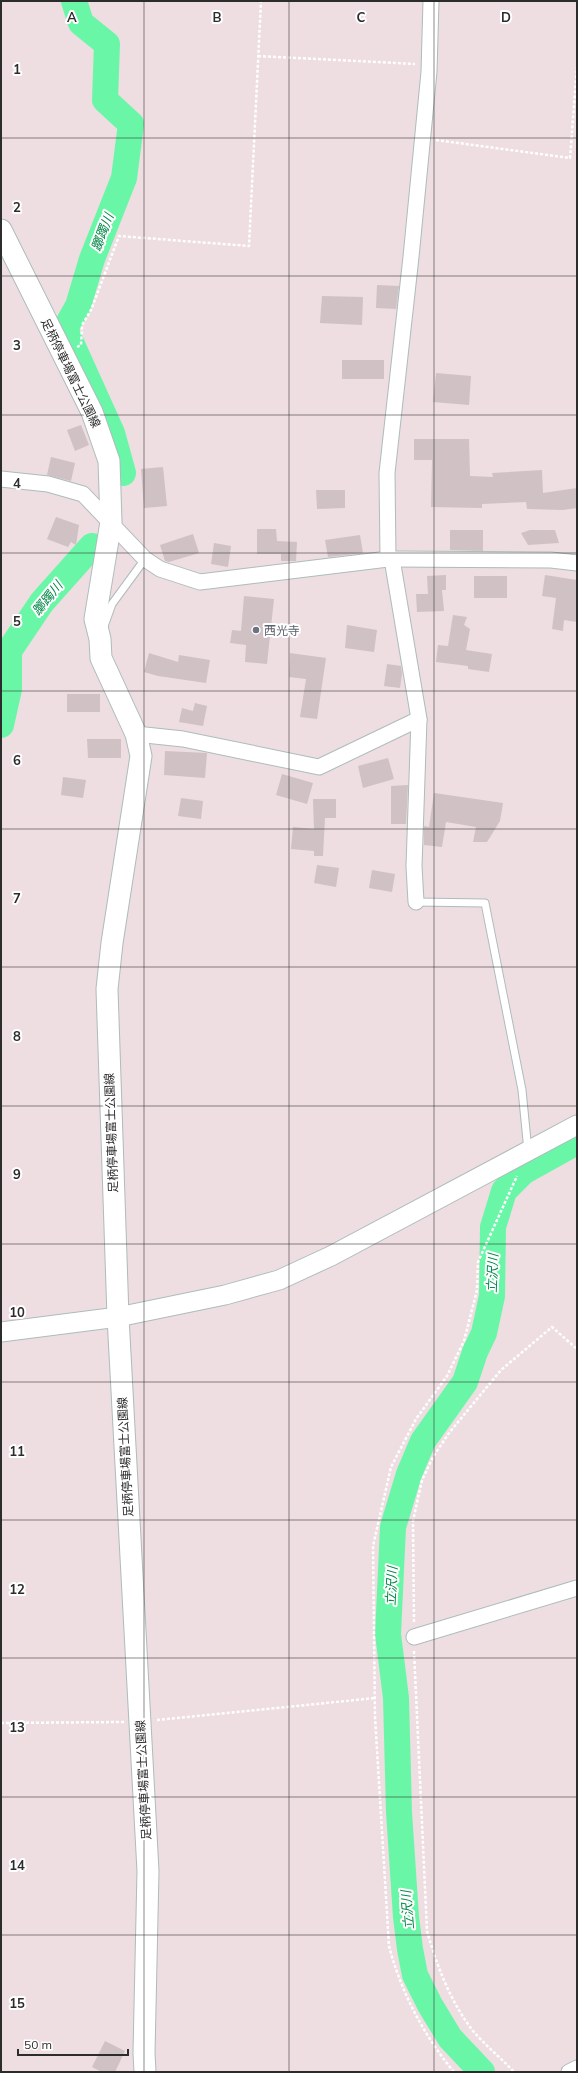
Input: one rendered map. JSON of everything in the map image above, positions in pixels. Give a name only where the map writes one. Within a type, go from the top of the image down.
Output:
[{"type":"main road","name":"足柄停車場富士公園線","points":[[1,230],[92,412],[102,436],[109,461],[111,522],[96,619],[100,639],[101,658],[136,734],[140,756],[112,943],[108,989],[118,1317],[148,1871],[144,2053],[145,2072]]},
{"type":"street","points":[[416,902],[414,866],[419,719],[390,559],[387,473],[429,65],[431,1]]},
{"type":"street","points":[[1,479],[48,484],[83,494],[145,559],[160,569],[200,582],[390,559],[551,560],[577,563]]},
{"type":"street","points":[[136,734],[183,739],[319,767],[419,719]]},
{"type":"street","points":[[1,1332],[118,1317],[225,1295],[279,1280],[331,1256],[577,1125]]},
{"type":"street","points":[[414,1637],[577,1588]]},
{"type":"street","points":[[569,2072],[577,2068]]},
{"type":"lane","points":[[100,639],[112,604],[145,559]]},
{"type":"lane","points":[[416,902],[485,903],[522,1090],[528,1152]]},
{"type":"path","points":[[81,345],[82,325],[91,310],[119,236],[249,246],[261,1]]},
{"type":"path","points":[[258,56],[429,65]]},
{"type":"path","points":[[422,139],[570,158],[577,68]]},
{"type":"path","points":[[454,2072],[439,2054],[414,2011],[395,1968],[389,1946],[375,1698],[373,1546],[390,1467],[416,1419],[447,1376],[464,1341],[477,1290],[478,1262],[528,1152]]},
{"type":"path","points":[[514,2072],[473,2031],[450,1996],[436,1962],[427,1931],[414,1637],[413,1521],[422,1480],[433,1457],[449,1433],[501,1370],[552,1327],[577,1349]]},
{"type":"path","points":[[1,1723],[139,1721],[375,1698]]},
{"type":"building","points":[[377,285],[399,286],[396,309],[376,308]]},
{"type":"building","points":[[322,296],[363,297],[362,325],[320,323]]},
{"type":"building","points":[[342,360],[384,360],[384,379],[342,379]]},
{"type":"building","points":[[436,373],[471,376],[469,405],[433,402]]},
{"type":"building","points":[[81,425],[89,445],[75,451],[67,430]]},
{"type":"building","points":[[414,439],[469,439],[470,476],[493,477],[492,473],[542,470],[543,493],[577,488],[577,508],[563,510],[527,509],[526,502],[482,504],[482,508],[431,507],[432,460],[414,460]]},
{"type":"building","points":[[51,457],[75,463],[71,481],[47,475]]},
{"type":"building","points":[[163,467],[167,506],[144,508],[141,469]]},
{"type":"building","points":[[316,490],[345,490],[345,508],[317,509]]},
{"type":"building","points":[[56,517],[79,525],[76,545],[71,542],[68,547],[47,539]]},
{"type":"building","points":[[257,529],[276,529],[277,541],[297,542],[296,561],[281,561],[281,554],[257,554]]},
{"type":"building","points":[[450,530],[483,530],[483,551],[450,550]]},
{"type":"building","points":[[530,530],[555,530],[559,543],[528,545],[521,533]]},
{"type":"building","points":[[193,534],[199,553],[169,562],[165,561],[160,545]]},
{"type":"building","points":[[360,535],[363,553],[328,557],[325,540]]},
{"type":"building","points":[[214,543],[231,546],[228,567],[211,564]]},
{"type":"building","points":[[446,575],[446,590],[442,590],[444,611],[417,612],[416,594],[428,594],[427,576]]},
{"type":"building","points":[[545,575],[577,580],[577,622],[564,620],[563,631],[552,629],[556,598],[542,596]]},
{"type":"building","points":[[474,576],[507,576],[507,598],[474,598]]},
{"type":"building","name":"西光寺","points":[[244,596],[274,599],[267,664],[245,662],[246,645],[230,643],[232,630],[241,631]]},
{"type":"building","points":[[453,615],[467,617],[464,625],[470,629],[466,650],[492,654],[489,672],[468,669],[468,666],[436,662],[438,645],[448,646]]},
{"type":"building","points":[[347,625],[377,630],[374,652],[345,648]]},
{"type":"building","points":[[149,653],[178,662],[179,655],[210,660],[206,683],[158,676],[144,672]]},
{"type":"building","points":[[290,653],[326,658],[317,719],[300,717],[306,679],[289,677]]},
{"type":"building","points":[[387,664],[401,666],[402,674],[400,688],[384,686]]},
{"type":"building","points":[[67,694],[100,694],[100,712],[67,712]]},
{"type":"building","points":[[195,703],[207,706],[203,726],[179,722],[182,708],[193,711]]},
{"type":"building","points":[[87,739],[121,739],[121,758],[88,758]]},
{"type":"building","points":[[165,751],[207,753],[205,778],[164,775]]},
{"type":"building","points":[[388,758],[394,779],[363,788],[358,766]]},
{"type":"building","points":[[282,774],[313,783],[307,804],[276,795]]},
{"type":"building","points":[[63,777],[86,780],[83,798],[61,795]]},
{"type":"building","points":[[408,785],[406,824],[391,824],[391,786]]},
{"type":"building","points":[[434,793],[503,803],[500,821],[487,842],[473,842],[476,827],[446,822],[442,847],[424,845],[424,826],[429,827]]},
{"type":"building","points":[[181,798],[203,801],[201,819],[178,816]]},
{"type":"building","points":[[313,799],[336,799],[336,818],[325,818],[323,856],[314,856],[314,851],[291,849],[293,827],[314,829]]},
{"type":"building","points":[[317,865],[339,868],[336,887],[314,883]]},
{"type":"building","points":[[372,870],[395,874],[392,892],[369,888]]},
{"type":"building","points":[[105,2041],[125,2051],[115,2072],[102,2072],[92,2067]]},
{"type":"waterway","name":"躑躅川","points":[[74,1],[81,23],[107,44],[105,100],[131,124],[124,178],[92,259],[78,306],[65,329],[112,433],[123,473]]},
{"type":"waterway","name":"躑躅川","points":[[1,725],[9,689],[9,651],[42,602],[92,546]]},
{"type":"waterway","name":"立沢川","points":[[482,2072],[450,2038],[430,2005],[415,1975],[410,1949],[406,1917],[399,1812],[396,1698],[388,1634],[393,1527],[409,1474],[423,1441],[465,1382],[475,1352],[484,1333],[492,1296],[493,1227],[504,1191],[523,1172],[577,1142]]},
{"type":"place","name":"西光寺","points":[[256,630]]}]
